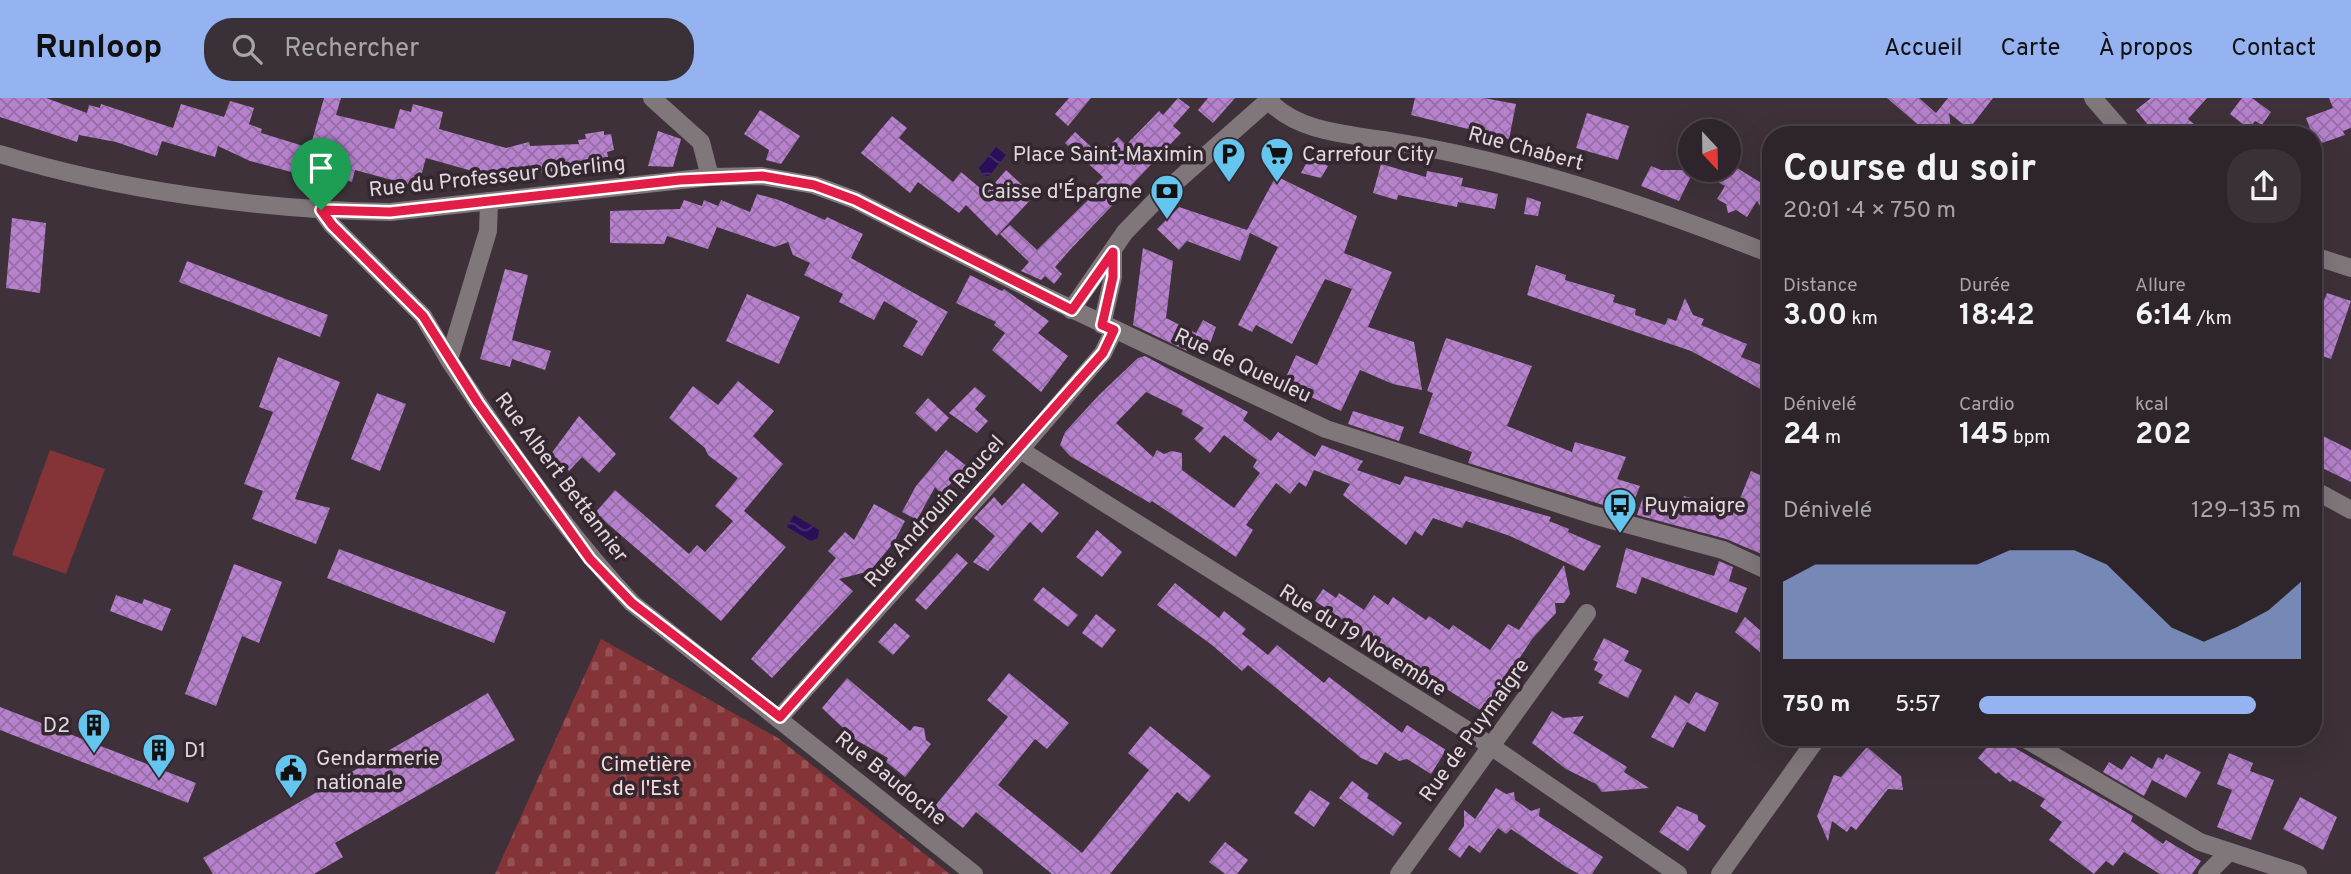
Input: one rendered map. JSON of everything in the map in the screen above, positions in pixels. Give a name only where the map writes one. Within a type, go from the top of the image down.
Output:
[{"type":"street","points":[[652,98],[701,142],[710,177]]},
{"type":"street","points":[[2093,98],[2117,126]]},
{"type":"street","points":[[1072,310],[1125,232],[1160,196],[1270,99]]},
{"type":"street","name":"Rue Chabert","points":[[1270,99],[1295,120],[1316,128],[1438,149],[1542,173],[1645,205],[1762,250]]},
{"type":"street","name":"Rue du Professeur Oberling","points":[[0,154],[112,184],[321,210],[390,212],[710,177]]},
{"type":"street","name":"Rue de Queuleu","points":[[710,177],[762,176],[814,185],[855,200],[1108,328],[1326,429],[1592,516],[1723,550],[1762,568]]},
{"type":"street","points":[[449,360],[488,231],[489,201]]},
{"type":"street","name":"Rue Albert Bettannier","points":[[321,210],[332,225],[423,316],[449,360],[590,559],[632,603],[780,717]]},
{"type":"street","points":[[1108,328],[1113,252]]},
{"type":"street","points":[[2322,259],[2351,268]]},
{"type":"street","name":"Rue Androuin Roucel","points":[[780,717],[1020,450],[1103,353],[1108,328]]},
{"type":"street","name":"Rue du 19 Novembre","points":[[1020,450],[1473,734],[1678,874]]},
{"type":"street","points":[[2322,494],[2351,510]]},
{"type":"street","name":"Rue de Puymaigre","points":[[1399,874],[1587,613]]},
{"type":"street","name":"Rue Baudoche","points":[[780,717],[974,874]]},
{"type":"street","points":[[1720,874],[1812,746]]},
{"type":"street","points":[[2037,746],[2182,832],[2228,853],[2298,874]]},
{"type":"street","points":[[2207,874],[2228,853]]},
{"type":"green space","points":[[50,450],[105,469],[66,574],[12,555]]},
{"type":"green space","name":"Cimetière de l'Est","points":[[601,639],[778,738],[950,874],[495,874]]},
{"type":"water","points":[[996,147],[1006,155],[989,176],[983,175],[979,168]]},
{"type":"water","points":[[794,515],[819,530],[818,538],[811,541],[787,527]]},
{"type":"building","points":[[0,98],[46,98],[87,113],[89,105],[100,108],[101,104],[173,128],[181,104],[224,117],[230,101],[254,108],[249,124],[262,129],[261,133],[310,148],[324,98],[341,98],[336,115],[394,129],[400,109],[411,112],[413,104],[443,112],[439,129],[506,148],[529,142],[530,146],[579,144],[578,140],[586,139],[585,134],[604,131],[604,135],[611,134],[614,150],[607,152],[609,163],[562,171],[490,176],[426,158],[418,187],[355,170],[352,182],[319,173],[317,179],[250,161],[218,146],[215,157],[162,141],[157,156],[116,142],[79,135],[77,142],[0,117]]},
{"type":"building","points":[[1069,98],[1091,98],[1068,126],[1055,114]]},
{"type":"building","points":[[1178,98],[1190,107],[1173,126],[1181,133],[1055,267],[1062,274],[1054,284],[1045,276],[1041,280],[1021,271],[1029,262],[1000,234],[1010,225],[1037,250],[1096,192],[1092,188],[1103,177],[1065,143],[1075,132],[1100,155],[1118,137],[1126,145],[1159,111],[1163,115]]},
{"type":"building","points":[[1208,98],[1235,98],[1213,123],[1198,110]]},
{"type":"building","points":[[1415,98],[1484,98],[1516,104],[1509,139],[1411,115]]},
{"type":"building","points":[[1887,98],[1919,98],[1936,113],[1948,98],[1993,98],[1971,126],[1965,126],[1949,113],[1951,126],[1920,126]]},
{"type":"building","points":[[2151,98],[2207,98],[2188,119],[2196,126],[2149,126],[2136,110]]},
{"type":"building","points":[[2242,98],[2252,98],[2271,112],[2262,125],[2255,121],[2251,126],[2245,126],[2230,114]]},
{"type":"building","points":[[2329,98],[2351,98],[2351,128],[2343,131],[2345,135],[2322,143],[2322,126],[2309,126],[2306,118],[2333,108]]},
{"type":"building","points":[[760,110],[800,136],[781,164],[766,160],[769,150],[744,134]]},
{"type":"building","points":[[1587,113],[1629,126],[1618,160],[1576,148]]},
{"type":"building","points":[[892,116],[907,128],[899,138],[953,182],[961,172],[986,193],[1006,170],[1034,196],[997,236],[966,205],[959,213],[918,182],[910,193],[861,153]]},
{"type":"building","points":[[658,131],[681,139],[673,167],[648,166]]},
{"type":"building","points":[[1310,156],[1328,166],[1321,178],[1301,173]]},
{"type":"building","points":[[1381,164],[1426,177],[1427,171],[1463,178],[1461,186],[1498,194],[1495,209],[1458,202],[1457,207],[1398,195],[1397,200],[1373,193]]},
{"type":"building","points":[[1651,166],[1661,170],[1678,170],[1678,182],[1688,182],[1679,201],[1641,186]]},
{"type":"building","points":[[1741,170],[1762,183],[1762,210],[1757,201],[1747,217],[1736,210],[1728,213],[1726,204],[1717,199],[1725,186],[1718,182],[1741,182]]},
{"type":"building","points":[[1276,176],[1357,216],[1344,253],[1392,272],[1368,327],[1414,342],[1422,390],[1393,384],[1360,370],[1341,411],[1283,384],[1296,355],[1317,365],[1352,289],[1325,279],[1292,344],[1256,325],[1252,332],[1238,325],[1278,247],[1250,233],[1240,261],[1187,241],[1179,250],[1157,229],[1179,207],[1247,230]]},
{"type":"building","points":[[757,194],[779,200],[825,220],[827,217],[863,234],[851,258],[948,312],[922,356],[903,346],[918,321],[884,301],[874,320],[839,302],[843,294],[804,275],[810,263],[793,255],[788,242],[775,247],[717,227],[708,249],[667,236],[664,244],[610,243],[610,211],[680,209],[684,200],[702,206],[704,200],[718,206],[721,200],[750,212]]},
{"type":"building","points":[[1527,197],[1541,202],[1538,216],[1524,214]]},
{"type":"building","points":[[12,218],[46,223],[40,293],[6,288]]},
{"type":"building","points":[[1143,248],[1173,261],[1166,318],[1196,333],[1192,341],[1203,320],[1216,327],[1207,352],[1191,343],[1187,351],[1133,325]]},
{"type":"building","points":[[187,261],[328,315],[320,337],[179,282]]},
{"type":"building","points":[[1536,265],[1566,275],[1565,280],[1615,295],[1613,302],[1636,309],[1635,315],[1665,325],[1668,318],[1676,321],[1685,298],[1693,315],[1704,319],[1701,325],[1747,344],[1741,357],[1762,365],[1762,390],[1691,351],[1527,295]]},
{"type":"building","points":[[505,269],[528,275],[512,340],[551,351],[545,370],[512,359],[510,367],[480,359]]},
{"type":"building","points":[[970,275],[1002,291],[1004,289],[1049,321],[1038,333],[1068,356],[1041,392],[992,350],[1005,333],[994,325],[996,322],[956,303]]},
{"type":"building","points":[[2327,293],[2351,301],[2331,359],[2322,356],[2322,306]]},
{"type":"building","points":[[747,294],[800,317],[779,364],[726,341]]},
{"type":"building","points":[[1446,338],[1532,366],[1507,426],[1572,452],[1575,442],[1626,457],[1617,479],[1640,486],[1629,513],[1468,463],[1472,452],[1419,433],[1433,393],[1427,391]]},
{"type":"building","points":[[1145,356],[1248,412],[1243,420],[1271,441],[1278,432],[1315,457],[1322,445],[1363,461],[1357,470],[1400,485],[1405,476],[1551,517],[1549,521],[1601,546],[1584,571],[1510,536],[1466,521],[1462,528],[1433,518],[1422,536],[1415,531],[1406,545],[1343,495],[1350,484],[1314,470],[1306,487],[1299,482],[1290,494],[1276,483],[1246,525],[1253,530],[1236,557],[1152,501],[1150,503],[1070,456],[1060,445],[1065,432],[1138,358]],"holes":[[[1146,392],[1183,410],[1181,414],[1204,428],[1194,439],[1210,453],[1224,435],[1257,460],[1253,467],[1260,473],[1234,508],[1182,470],[1182,453],[1172,451],[1164,454],[1157,450],[1153,457],[1116,423]]]},
{"type":"building","points":[[278,357],[340,382],[295,499],[330,508],[316,544],[252,519],[263,491],[244,484],[273,412],[259,407]]},
{"type":"building","points":[[738,381],[774,411],[753,436],[783,464],[744,511],[786,547],[721,621],[595,513],[615,490],[689,554],[697,545],[705,552],[733,521],[715,506],[738,478],[708,455],[705,448],[669,418],[693,386],[718,405]]},
{"type":"building","points":[[975,387],[986,396],[975,409],[988,421],[977,433],[949,413]]},
{"type":"building","points":[[377,393],[406,404],[380,471],[351,459]]},
{"type":"building","points":[[928,398],[949,418],[936,432],[915,413]]},
{"type":"building","points":[[1353,411],[1404,427],[1399,441],[1348,424]]},
{"type":"building","points":[[579,416],[616,454],[599,473],[582,457],[569,471],[551,454]]},
{"type":"building","points":[[2323,436],[2351,450],[2351,482],[2322,468]]},
{"type":"building","points":[[946,450],[968,467],[941,493],[935,487],[917,520],[902,512],[916,486]]},
{"type":"building","points":[[1751,471],[1762,476],[1762,554],[1726,539],[1637,515],[1644,494],[1681,504],[1684,496],[1711,504],[1713,496],[1737,506]]},
{"type":"building","points":[[1023,483],[1059,513],[1042,533],[1030,522],[988,571],[973,562],[995,536],[974,518],[994,497],[1002,506]]},
{"type":"building","points":[[874,504],[905,521],[894,542],[870,571],[839,579],[853,591],[772,678],[751,659],[836,558],[828,551],[845,532],[854,540]]},
{"type":"building","points":[[1097,530],[1122,552],[1102,577],[1076,557]]},
{"type":"building","points":[[1626,548],[1714,576],[1719,561],[1733,567],[1729,581],[1747,588],[1737,613],[1642,577],[1636,594],[1616,587]]},
{"type":"building","points":[[339,549],[506,612],[494,643],[327,578]]},
{"type":"building","points":[[957,553],[968,563],[926,610],[915,600]]},
{"type":"building","points":[[234,564],[282,582],[259,643],[242,636],[216,706],[185,694]]},
{"type":"building","points":[[1564,565],[1570,594],[1564,603],[1555,603],[1556,613],[1532,639],[1496,694],[1496,701],[1489,704],[1483,712],[1351,629],[1353,627],[1315,601],[1323,589],[1336,598],[1339,593],[1364,610],[1374,595],[1388,605],[1393,597],[1426,620],[1429,616],[1449,630],[1453,625],[1490,650],[1508,624],[1519,630]]},
{"type":"building","points":[[1175,583],[1219,618],[1224,611],[1246,629],[1242,634],[1268,655],[1277,645],[1324,683],[1329,677],[1402,733],[1407,725],[1446,750],[1431,774],[1407,759],[1399,761],[1385,752],[1377,765],[1361,758],[1248,665],[1242,671],[1212,645],[1157,605]]},
{"type":"building","points":[[1043,587],[1078,615],[1068,627],[1033,600]]},
{"type":"building","points":[[116,595],[142,604],[144,599],[171,609],[162,631],[110,611]]},
{"type":"building","points":[[1096,614],[1116,630],[1102,648],[1082,633]]},
{"type":"building","points":[[1745,617],[1762,632],[1762,654],[1735,632]]},
{"type":"building","points":[[895,623],[910,636],[893,655],[878,642]]},
{"type":"building","points":[[1604,638],[1629,651],[1624,661],[1642,670],[1628,698],[1598,683],[1603,675],[1594,670],[1598,662],[1593,660]]},
{"type":"building","points":[[1009,673],[1069,723],[1047,749],[1035,739],[998,785],[1082,853],[1149,770],[1128,753],[1150,726],[1211,776],[1189,802],[1177,792],[1110,874],[1052,874],[976,812],[963,828],[935,806],[1008,717],[987,700]]},
{"type":"building","points":[[847,678],[910,731],[914,726],[924,728],[926,740],[931,744],[905,777],[886,762],[888,758],[856,740],[822,708]]},
{"type":"building","points":[[1696,692],[1719,703],[1705,732],[1687,722],[1673,748],[1651,737],[1675,695],[1689,704]]},
{"type":"building","points":[[488,693],[515,740],[335,843],[343,857],[314,874],[213,874],[203,858]]},
{"type":"building","points":[[0,707],[196,783],[188,803],[0,730]]},
{"type":"building","points":[[1552,711],[1563,718],[1584,716],[1573,733],[1627,767],[1624,772],[1649,788],[1602,792],[1596,784],[1566,769],[1532,743]]},
{"type":"building","points":[[1988,746],[2012,746],[2133,816],[2131,821],[2163,844],[2166,840],[2201,861],[2192,874],[2160,874],[2124,852],[2113,866],[2106,861],[2094,874],[2049,840],[2062,822],[2040,806],[2045,799],[2013,780],[2010,782],[1998,772],[1996,774],[1978,758]]},
{"type":"building","points":[[1867,747],[1901,776],[1903,790],[1888,789],[1856,830],[1851,826],[1847,832],[1832,821],[1828,841],[1817,816],[1834,775],[1841,777]]},
{"type":"building","points":[[2229,753],[2253,763],[2250,771],[2274,780],[2251,840],[2217,827],[2232,790],[2217,784]]},
{"type":"building","points":[[2166,754],[2201,772],[2186,798],[2152,780],[2144,796],[2103,772],[2109,762],[2122,770],[2131,756],[2152,769],[2158,757],[2163,760]]},
{"type":"building","points":[[1352,781],[1369,794],[1367,798],[1402,823],[1393,836],[1339,798]]},
{"type":"building","points":[[1496,788],[1506,794],[1514,792],[1515,800],[1531,811],[1540,808],[1539,816],[1603,857],[1592,874],[1579,874],[1566,867],[1511,829],[1506,834],[1498,828],[1480,853],[1469,845],[1460,858],[1448,849],[1464,826],[1464,810],[1475,819]]},
{"type":"building","points":[[1310,790],[1330,803],[1314,827],[1294,813]]},
{"type":"building","points":[[2300,797],[2337,817],[2323,850],[2283,829]]},
{"type":"building","points":[[1677,806],[1698,815],[1698,820],[1706,826],[1688,851],[1659,832]]},
{"type":"building","points":[[1225,842],[1248,860],[1237,874],[1225,874],[1209,862]]},
{"type":"place","name":"Place Saint-Maximin","points":[[1229,184]]},
{"type":"place","name":"Carrefour City","points":[[1277,184]]},
{"type":"place","name":"Caisse d'Épargne","points":[[1167,221]]},
{"type":"place","name":"Puymaigre","points":[[1620,535]]},
{"type":"place","name":"D2","points":[[94,755]]},
{"type":"place","name":"D1","points":[[159,780]]},
{"type":"place","name":"Gendarmerie nationale","points":[[291,800]]},
{"type":"route","points":[[762,176],[814,185],[855,200],[1072,310],[1113,252],[1113,277],[1102,325],[1114,330],[1112,340],[1103,353],[1020,450],[780,717],[632,603],[590,559],[478,403],[423,316],[332,225],[321,210],[390,212],[710,177],[762,176]]}]
